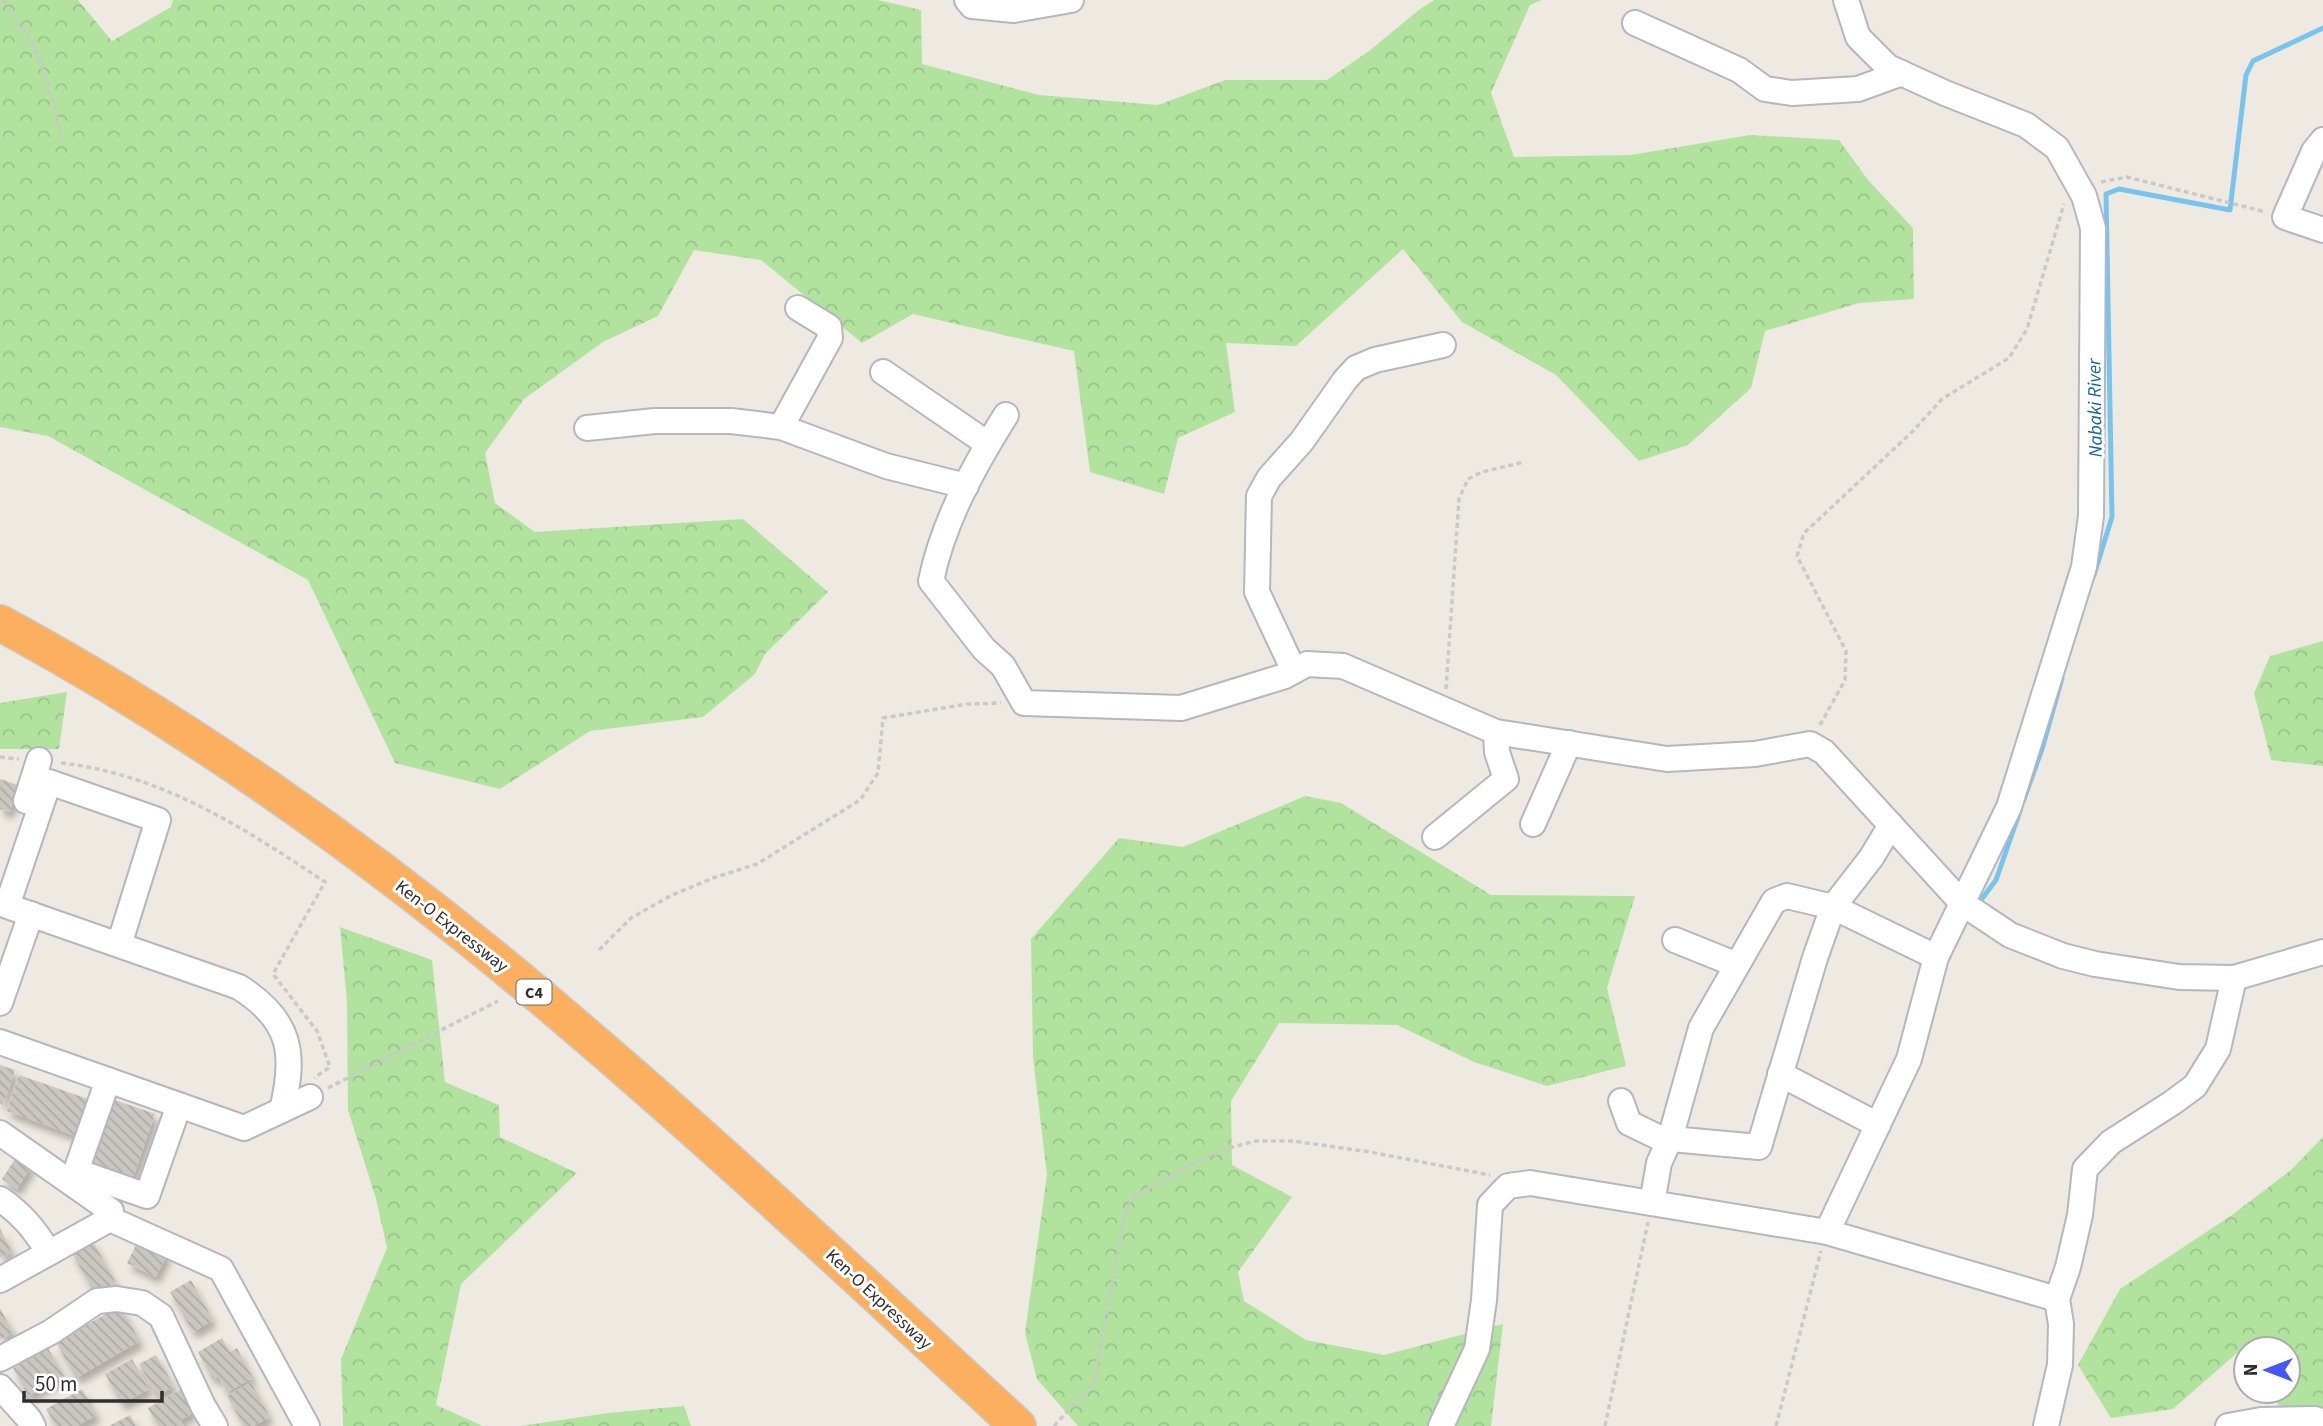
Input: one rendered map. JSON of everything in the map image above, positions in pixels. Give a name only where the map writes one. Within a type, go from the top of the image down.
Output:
[{"type":"highway","name":"Ken-O Expressway","points":[[0,623],[132,701],[242,771],[361,855],[505,967],[712,1146],[1018,1426]]},
{"type":"street","points":[[967,0],[972,6],[1014,10],[1071,0]]},
{"type":"street","points":[[1827,1233],[1909,1059],[1936,957],[2010,807],[2084,567],[2091,516],[2093,228],[2078,185],[2057,148],[2026,125],[1888,67],[1858,37],[1846,0]]},
{"type":"street","points":[[1635,23],[1740,70],[1765,89],[1792,93],[1858,89],[1902,73]]},
{"type":"street","points":[[2323,140],[2314,151],[2285,217],[2323,230]]},
{"type":"street","points":[[781,427],[830,338],[829,327],[798,308]]},
{"type":"street","points":[[1293,671],[1257,592],[1259,496],[1269,478],[1301,441],[1356,368],[1375,360],[1443,345]]},
{"type":"street","points":[[883,372],[988,444]]},
{"type":"street","points":[[1006,415],[966,486],[935,562],[931,581],[984,649],[1003,666],[1024,703],[1181,708],[1307,664],[1343,666],[1496,732],[1667,759],[1755,754],[1810,744],[1824,752],[1962,903],[2010,935],[2063,956],[2179,978],[2234,978],[2323,952]]},
{"type":"street","points":[[587,428],[655,421],[731,421],[781,427],[886,466],[966,486]]},
{"type":"street","points":[[1435,837],[1506,779],[1497,752],[1496,732]]},
{"type":"street","points":[[1533,824],[1569,743]]},
{"type":"street","points":[[0,878],[39,760]]},
{"type":"street","points":[[119,945],[159,820],[49,782],[7,906],[239,987],[258,999],[274,1015],[285,1036],[289,1058],[288,1086],[282,1110]]},
{"type":"street","points":[[1621,1101],[1629,1123],[1660,1138],[1759,1147],[1833,907],[1871,858],[1891,825]]},
{"type":"street","points":[[1652,1203],[1660,1163],[1670,1139],[1701,1028],[1774,901],[1787,895],[1833,907],[1936,957]]},
{"type":"street","points":[[0,1003],[31,914]]},
{"type":"street","points":[[1675,940],[1737,965]]},
{"type":"street","points":[[2046,1426],[2060,1365],[2061,1324],[2057,1299],[2068,1267],[2080,1214],[2085,1169],[2111,1142],[2195,1086],[2218,1049],[2234,978]]},
{"type":"street","points":[[0,1042],[244,1128],[310,1097]]},
{"type":"street","points":[[1780,1074],[1878,1125]]},
{"type":"street","points":[[108,1080],[76,1171],[123,1188],[147,1196],[180,1105]]},
{"type":"street","points":[[0,1133],[111,1211],[110,1219]]},
{"type":"street","points":[[1441,1426],[1477,1349],[1484,1300],[1490,1205],[1508,1186],[1530,1183],[1827,1233],[2057,1299]]},
{"type":"street","points":[[0,1280],[110,1219],[123,1188]]},
{"type":"street","points":[[0,1199],[17,1211],[35,1230],[49,1253]]},
{"type":"street","points":[[110,1219],[221,1269],[307,1426]]},
{"type":"street","points":[[0,1359],[51,1332],[97,1301],[117,1299],[142,1303],[161,1316],[215,1426]]},
{"type":"street","points":[[0,1387],[33,1426]]},
{"type":"street","points":[[2228,1426],[2261,1420],[2315,1419],[2323,1422]]},
{"type":"path","points":[[4,0],[32,42],[46,78],[63,141]]},
{"type":"path","points":[[1810,744],[1845,680],[1846,651],[1797,556],[1804,533],[1912,432],[1942,399],[2008,358],[2027,329],[2078,185],[2127,177],[2285,217]]},
{"type":"path","points":[[1445,709],[1459,499],[1468,479],[1482,472],[1524,462]]},
{"type":"path","points":[[600,950],[631,918],[692,886],[757,864],[860,800],[877,773],[883,718],[967,704],[1024,703]]},
{"type":"path","points":[[0,757],[78,765],[123,775],[177,794],[258,837],[325,882],[273,974],[317,1031],[330,1066],[304,1085],[310,1097],[498,1001]]},
{"type":"path","points":[[1054,1426],[1093,1384],[1128,1207],[1138,1194],[1228,1148],[1256,1141],[1293,1141],[1370,1152],[1490,1175]]},
{"type":"path","points":[[1605,1426],[1652,1203]]},
{"type":"path","points":[[1776,1426],[1810,1288],[1827,1233]]},
{"type":"green space","points":[[0,0],[78,0],[112,41],[171,7],[173,0],[878,0],[921,10],[922,64],[1039,95],[1158,105],[1225,80],[1327,80],[1434,0],[1542,0],[1530,5],[1491,93],[1514,157],[1631,155],[1750,135],[1839,140],[1868,180],[1913,228],[1914,299],[1859,303],[1765,331],[1751,388],[1688,445],[1639,461],[1556,375],[1462,322],[1403,249],[1296,346],[1226,343],[1235,412],[1178,438],[1164,494],[1090,472],[1074,351],[913,314],[862,343],[761,260],[694,250],[658,316],[603,342],[524,399],[485,453],[495,503],[535,532],[743,519],[828,592],[765,654],[755,674],[703,717],[590,731],[500,789],[395,763],[308,580],[48,436],[0,427]]},
{"type":"green space","points":[[2323,641],[2323,766],[2271,760],[2254,693],[2270,656]]},
{"type":"green space","points":[[67,692],[59,749],[0,749],[0,703]]},
{"type":"green space","points":[[1305,796],[1341,803],[1491,895],[1635,896],[1607,988],[1626,1066],[1547,1086],[1474,1062],[1397,1025],[1279,1023],[1231,1101],[1232,1165],[1292,1197],[1238,1272],[1244,1301],[1306,1340],[1384,1355],[1503,1324],[1491,1426],[1078,1426],[1037,1379],[1025,1333],[1047,1175],[1033,1058],[1031,939],[1119,838],[1183,847]]},
{"type":"green space","points":[[340,927],[432,960],[445,1082],[499,1105],[500,1137],[577,1173],[461,1284],[436,1405],[483,1426],[343,1426],[341,1359],[387,1248],[376,1199],[348,1110],[347,1002]]},
{"type":"green space","points":[[2323,1137],[2323,1426],[2282,1415],[2278,1405],[2302,1405],[2302,1335],[2232,1335],[2232,1357],[2173,1409],[2111,1418],[2078,1365],[2120,1289],[2232,1215],[2291,1170]]},
{"type":"green space","points":[[684,1406],[691,1426],[521,1426],[608,1413]]},
{"type":"building","points":[[0,779],[18,785],[10,812],[0,809]]},
{"type":"building","points":[[0,1065],[15,1070],[3,1105],[0,1103]]},
{"type":"building","points":[[19,1075],[91,1100],[78,1137],[7,1111]]},
{"type":"building","points":[[112,1099],[155,1114],[132,1181],[89,1165]]},
{"type":"building","points":[[17,1156],[32,1165],[17,1189],[2,1179]]},
{"type":"building","points":[[0,1228],[12,1252],[0,1258]]},
{"type":"building","points":[[139,1239],[168,1252],[156,1277],[127,1263]]},
{"type":"building","points":[[92,1240],[116,1283],[95,1294],[71,1251]]},
{"type":"building","points":[[191,1280],[213,1320],[193,1332],[170,1292]]},
{"type":"building","points":[[120,1306],[140,1341],[76,1378],[56,1342]]},
{"type":"building","points":[[0,1308],[13,1332],[0,1340]]},
{"type":"building","points":[[222,1338],[230,1352],[237,1348],[253,1378],[227,1392],[218,1376],[213,1379],[198,1352]]},
{"type":"building","points":[[48,1348],[64,1376],[28,1396],[13,1368]]},
{"type":"building","points":[[156,1355],[174,1386],[157,1396],[139,1364]]},
{"type":"building","points":[[132,1359],[149,1389],[122,1404],[105,1374]]},
{"type":"building","points":[[251,1382],[270,1417],[253,1426],[244,1426],[227,1396]]},
{"type":"building","points":[[82,1389],[97,1415],[77,1426],[56,1426],[46,1409]]},
{"type":"building","points":[[182,1389],[195,1412],[180,1420],[184,1426],[158,1426],[148,1408]]},
{"type":"building","points":[[130,1415],[136,1426],[109,1426]]},
{"type":"waterway","name":"Nabaki River","points":[[2094,575],[2112,517],[2106,194],[2119,189],[2230,210],[2246,75],[2253,61],[2323,28]]},
{"type":"waterway","name":"Nabaki River","points":[[2023,802],[2042,749],[2062,678]]},
{"type":"waterway","name":"Nabaki River","points":[[1978,904],[1996,880],[2020,811]]}]
